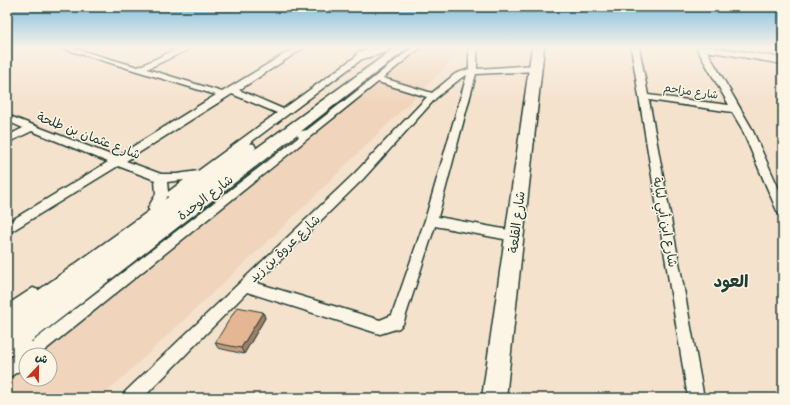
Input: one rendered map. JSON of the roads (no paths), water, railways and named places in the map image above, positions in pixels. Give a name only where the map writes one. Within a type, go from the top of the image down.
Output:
[{"type":"main road","name":"شارع الوحدة","points":[[7,326],[60,281],[365,66]]},
{"type":"main road","name":"شارع الوحدة","points":[[7,346],[281,139],[369,66]]},
{"type":"street","points":[[125,66],[228,93],[285,113]]},
{"type":"street","points":[[139,70],[147,66]]},
{"type":"street","points":[[7,228],[271,66]]},
{"type":"street","points":[[7,313],[60,281],[203,171],[285,113],[348,66]]},
{"type":"street","points":[[37,347],[393,66]]},
{"type":"street","points":[[245,285],[380,327],[394,323],[398,319],[431,220],[473,66]]},
{"type":"street","name":"شارع ابن أبي لبابة","points":[[638,66],[696,398]]},
{"type":"street","points":[[711,66],[746,127],[783,211]]},
{"type":"street","points":[[473,70],[535,68]]},
{"type":"street","name":"شارع القلعة","points":[[494,398],[535,68]]},
{"type":"street","name":"شارع عروة بن زيد","points":[[130,398],[359,176],[433,96],[458,76],[473,70]]},
{"type":"street","points":[[377,79],[433,96]]},
{"type":"street","name":"شارع مزاحم","points":[[644,97],[735,110]]},
{"type":"street","name":"شارع عثمان بن طلحة","points":[[7,118],[160,178],[190,176],[203,171]]},
{"type":"street","points":[[7,140],[31,128]]},
{"type":"street","points":[[281,139],[310,132]]},
{"type":"street","points":[[154,208],[162,198],[164,188],[160,178]]},
{"type":"street","points":[[431,220],[514,236]]},
{"type":"street","points":[[31,347],[46,317]]},
{"type":"street","points":[[8,371],[18,363]]},
{"type":"district","name":"العود","points":[[731,281]]}]
